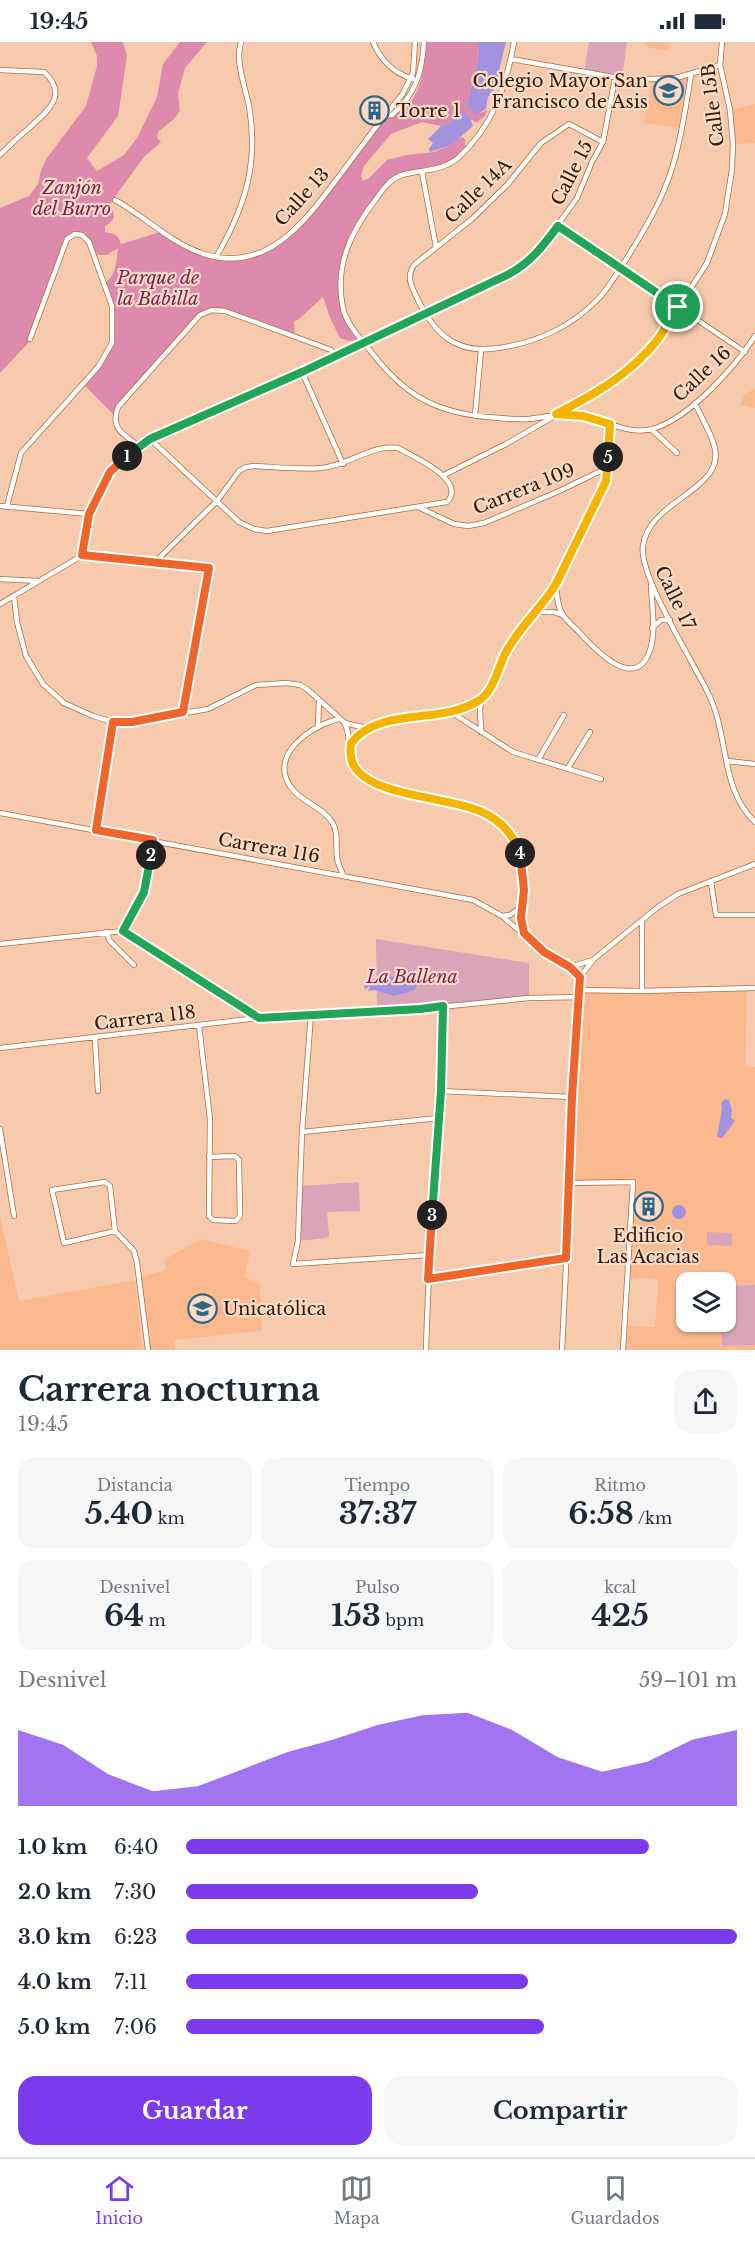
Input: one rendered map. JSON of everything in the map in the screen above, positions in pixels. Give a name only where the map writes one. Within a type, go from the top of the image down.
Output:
[{"type":"street","points":[[115,200],[180,244],[216,257],[238,217],[251,171],[252,136],[240,59],[241,42]]},
{"type":"street","points":[[373,42],[385,63],[399,74],[418,81]]},
{"type":"street","name":"Calle 13","points":[[216,257],[244,258],[265,251],[299,227],[402,95],[412,78],[415,42]]},
{"type":"street","name":"Calle 13","points":[[385,116],[392,115],[400,109],[414,92],[423,64],[424,42]]},
{"type":"street","points":[[514,42],[501,98],[483,129],[457,159],[434,170],[401,176],[390,182],[358,222],[345,251],[341,282],[345,317],[386,371],[422,399],[448,411],[475,416],[528,419],[556,414],[583,416],[631,429],[651,429],[676,453]]},
{"type":"street","name":"Calle 15B","points":[[556,414],[596,394],[617,380],[639,360],[658,339],[707,263],[717,240],[730,194],[733,144],[730,111],[720,65],[722,44]]},
{"type":"street","points":[[511,59],[615,78],[653,80],[691,75],[720,65]]},
{"type":"street","points":[[0,70],[44,72],[56,88],[56,96],[50,109],[0,155]]},
{"type":"street","points":[[425,314],[448,340],[468,349],[481,350],[516,346],[546,335],[573,320],[595,303],[607,289],[637,242],[665,189],[682,128],[691,75]]},
{"type":"street","name":"Calle 15","points":[[82,555],[89,514],[110,472],[139,446],[150,439],[302,372],[524,266],[536,255],[577,198],[603,142],[615,78]]},
{"type":"street","name":"Calle 14A","points":[[425,314],[410,284],[409,276],[414,265],[472,219],[507,185],[541,143],[569,124],[603,142]]},
{"type":"street","points":[[422,172],[436,247]]},
{"type":"street","points":[[558,226],[745,352]]},
{"type":"street","points":[[7,506],[21,453],[99,367],[112,343],[112,306],[88,243],[82,235],[75,234],[68,239],[30,339]]},
{"type":"street","points":[[139,446],[120,432],[116,426],[115,416],[118,407],[200,315],[212,310],[225,311],[331,350],[336,356]]},
{"type":"street","name":"Calle 16","points":[[651,429],[672,420],[712,388],[745,352],[755,336]]},
{"type":"street","points":[[475,416],[481,350]]},
{"type":"street","points":[[302,372],[343,464]]},
{"type":"street","name":"Calle 17","points":[[695,403],[714,445],[715,466],[705,480],[670,505],[656,519],[642,546],[642,558],[651,583],[710,697],[720,723],[731,784],[737,797],[755,822]]},
{"type":"street","points":[[444,475],[506,444],[556,414]]},
{"type":"street","points":[[481,732],[482,699],[515,637],[556,584],[602,489],[607,468],[610,424]]},
{"type":"street","points":[[150,439],[217,501],[239,522],[254,529],[267,531],[447,502],[452,492],[444,475],[398,448],[390,447],[382,447],[343,464],[321,468],[246,467],[239,471],[217,501],[155,562]]},
{"type":"street","name":"Carrera 109","points":[[418,507],[454,524],[468,526],[484,523],[607,468]]},
{"type":"street","points":[[0,506],[89,514]]},
{"type":"street","points":[[0,605],[82,555],[209,568],[183,712]]},
{"type":"street","points":[[0,579],[37,581]]},
{"type":"street","points":[[556,584],[562,615],[595,648],[617,665],[635,668],[643,663],[651,648],[651,583]]},
{"type":"street","points":[[14,596],[14,609],[26,656],[48,690],[64,703],[113,722],[132,722],[208,709],[241,691],[256,685],[271,683],[300,685],[345,723],[366,728],[451,712],[470,706],[482,699]]},
{"type":"street","points":[[0,605],[14,609]]},
{"type":"street","points":[[535,612],[545,611],[562,615]]},
{"type":"street","points":[[652,628],[661,620],[670,620]]},
{"type":"street","points":[[318,726],[319,701]]},
{"type":"street","points":[[451,712],[513,752],[601,779]]},
{"type":"street","points":[[538,760],[564,715]]},
{"type":"street","points":[[339,719],[318,726],[294,745],[287,755],[285,765],[286,777],[290,786],[302,799],[327,816],[334,824],[337,861],[343,875]]},
{"type":"street","points":[[96,830],[113,722]]},
{"type":"street","points":[[345,723],[351,743],[350,755],[353,765],[360,774],[397,791],[486,813],[508,830],[520,852],[524,890],[521,907],[524,933]]},
{"type":"street","points":[[351,743],[366,728]]},
{"type":"street","points":[[568,768],[590,732]]},
{"type":"street","points":[[727,761],[755,764]]},
{"type":"street","name":"Carrera 116","points":[[0,813],[466,898],[502,916],[544,952],[570,967],[580,977]]},
{"type":"street","points":[[123,931],[144,892],[153,840]]},
{"type":"street","points":[[330,872],[337,861]]},
{"type":"street","points":[[562,1350],[572,1097],[580,977],[594,959],[658,907],[678,894],[755,864]]},
{"type":"street","points":[[711,882],[716,915],[755,915]]},
{"type":"street","points":[[502,916],[510,915],[521,907]]},
{"type":"street","points":[[642,921],[642,991]]},
{"type":"street","points":[[0,944],[123,931],[259,1018]]},
{"type":"street","points":[[106,932],[110,941],[134,965]]},
{"type":"street","points":[[570,967],[594,959]]},
{"type":"street","points":[[580,990],[755,988]]},
{"type":"street","name":"Carrera 118","points":[[0,1048],[259,1018],[409,1010],[529,998],[580,997]]},
{"type":"street","points":[[426,1350],[429,1255],[441,1091],[443,1006]]},
{"type":"street","points":[[311,1014],[302,1132],[298,1241],[293,1264],[429,1255]]},
{"type":"street","points":[[200,1026],[210,1119],[209,1157],[210,1219],[239,1219],[239,1160],[235,1156],[209,1157]]},
{"type":"street","points":[[95,1038],[99,1091]]},
{"type":"street","points":[[441,1091],[572,1097]]},
{"type":"street","points":[[302,1132],[438,1118]]},
{"type":"street","points":[[0,1129],[14,1216]]},
{"type":"street","points":[[570,1183],[633,1182],[623,1350]]},
{"type":"street","points":[[115,1231],[64,1243],[52,1190],[108,1183],[110,1186],[115,1231],[134,1251],[137,1263],[148,1350]]},
{"type":"street","points":[[428,1279],[566,1258]]},
{"type":"shaded area","points":[[478,42],[506,42],[495,88],[488,97],[486,109],[475,115],[467,105],[479,57]]},
{"type":"shaded area","points":[[647,42],[670,42],[668,51],[646,47]]},
{"type":"shaded area","name":"Colegio Mayor San Francisco de Asis","points":[[691,75],[682,128],[643,123],[653,80]]},
{"type":"shaded area","points":[[755,104],[755,143],[733,144],[730,110]]},
{"type":"shaded area","points":[[461,111],[470,117],[473,126],[451,145],[430,152],[429,149],[433,143],[428,139],[441,126],[451,123],[454,114]]},
{"type":"shaded area","points":[[755,389],[755,408],[741,405],[744,394]]},
{"type":"shaded area","points":[[405,968],[412,972],[417,986],[415,990],[394,996],[374,990],[368,991],[370,986],[364,988],[365,983],[380,976],[387,978],[402,974]]},
{"type":"shaded area","points":[[747,988],[745,1066],[755,1067],[755,1350],[623,1350],[625,1326],[655,1327],[658,1280],[627,1277],[632,1182],[570,1183],[572,1097],[580,990]]},
{"type":"shaded area","points":[[725,1099],[729,1100],[732,1110],[731,1118],[735,1121],[722,1138],[717,1137],[721,1103]]},
{"type":"shaded area","points":[[679,1205],[684,1207],[686,1212],[684,1217],[679,1219],[674,1217],[672,1212],[674,1207]]},
{"type":"shaded area","points":[[0,1216],[19,1301],[135,1280],[142,1350],[0,1350]]},
{"type":"shaded area","name":"Unicatólica","points":[[200,1239],[250,1251],[245,1277],[260,1286],[262,1331],[174,1340],[175,1350],[148,1350],[139,1278],[165,1270],[166,1259]]},
{"type":"green space","name":"Parque de la Babilla","points":[[91,42],[123,42],[127,56],[118,116],[87,158],[97,171],[124,155],[137,138],[157,97],[163,64],[180,42],[207,42],[185,68],[178,93],[180,111],[158,132],[157,138],[161,142],[144,157],[111,202],[113,218],[105,226],[105,232],[115,235],[121,244],[160,232],[205,254],[232,259],[265,251],[299,227],[385,116],[397,113],[413,98],[422,77],[426,42],[478,42],[479,57],[467,105],[481,113],[487,110],[485,116],[477,122],[452,118],[451,123],[441,126],[422,122],[391,134],[364,166],[361,176],[363,181],[387,160],[434,152],[451,145],[457,139],[463,137],[465,140],[465,150],[446,166],[401,176],[390,182],[358,222],[342,266],[343,309],[361,339],[349,341],[340,338],[323,297],[294,321],[295,336],[225,311],[212,310],[200,315],[123,399],[115,416],[83,384],[103,359],[112,338],[112,315],[104,284],[114,272],[118,248],[107,255],[98,255],[82,235],[75,234],[67,239],[31,340],[0,373],[0,208],[29,196],[38,184],[47,158],[86,106],[97,66],[97,56]]},
{"type":"green space","points":[[589,42],[627,42],[622,79],[584,73]]},
{"type":"green space","name":"La Ballena","points":[[376,939],[529,963],[529,998],[377,1011]]},
{"type":"green space","points":[[359,1182],[360,1211],[327,1212],[329,1236],[298,1241],[301,1186]]},
{"type":"green space","points":[[707,1232],[732,1233],[732,1246],[707,1245]]},
{"type":"green space","points":[[755,1285],[755,1345],[722,1346],[721,1332],[736,1332],[736,1286]]},
{"type":"place","name":"Colegio Mayor San Francisco de Asis","points":[[669,91]]},
{"type":"place","name":"Torre 1","points":[[375,111]]},
{"type":"place","name":"Edificio Las Acacias","points":[[648,1207]]},
{"type":"place","name":"Unicatólica","points":[[202,1309]]},
{"type":"route","points":[[558,226],[678,307],[658,339],[617,380],[596,394],[556,414],[574,414],[610,424],[606,481],[556,584],[515,637],[482,699],[470,706],[451,712],[435,713],[366,728],[351,743],[350,755],[353,765],[360,774],[370,780],[397,791],[486,813],[508,830],[520,852],[524,890],[521,918],[524,933],[544,952],[570,967],[580,977],[572,1097],[566,1258],[428,1279],[441,1091],[443,1006],[259,1018],[123,931],[144,892],[153,840],[96,830],[113,722],[132,722],[183,712],[209,568],[82,555],[89,514],[110,472],[120,461],[150,439],[302,372],[509,274],[524,266],[536,255],[558,226]]},
{"type":"park label","name":"Zanjón del Burro","points":[[72,198]]}]
